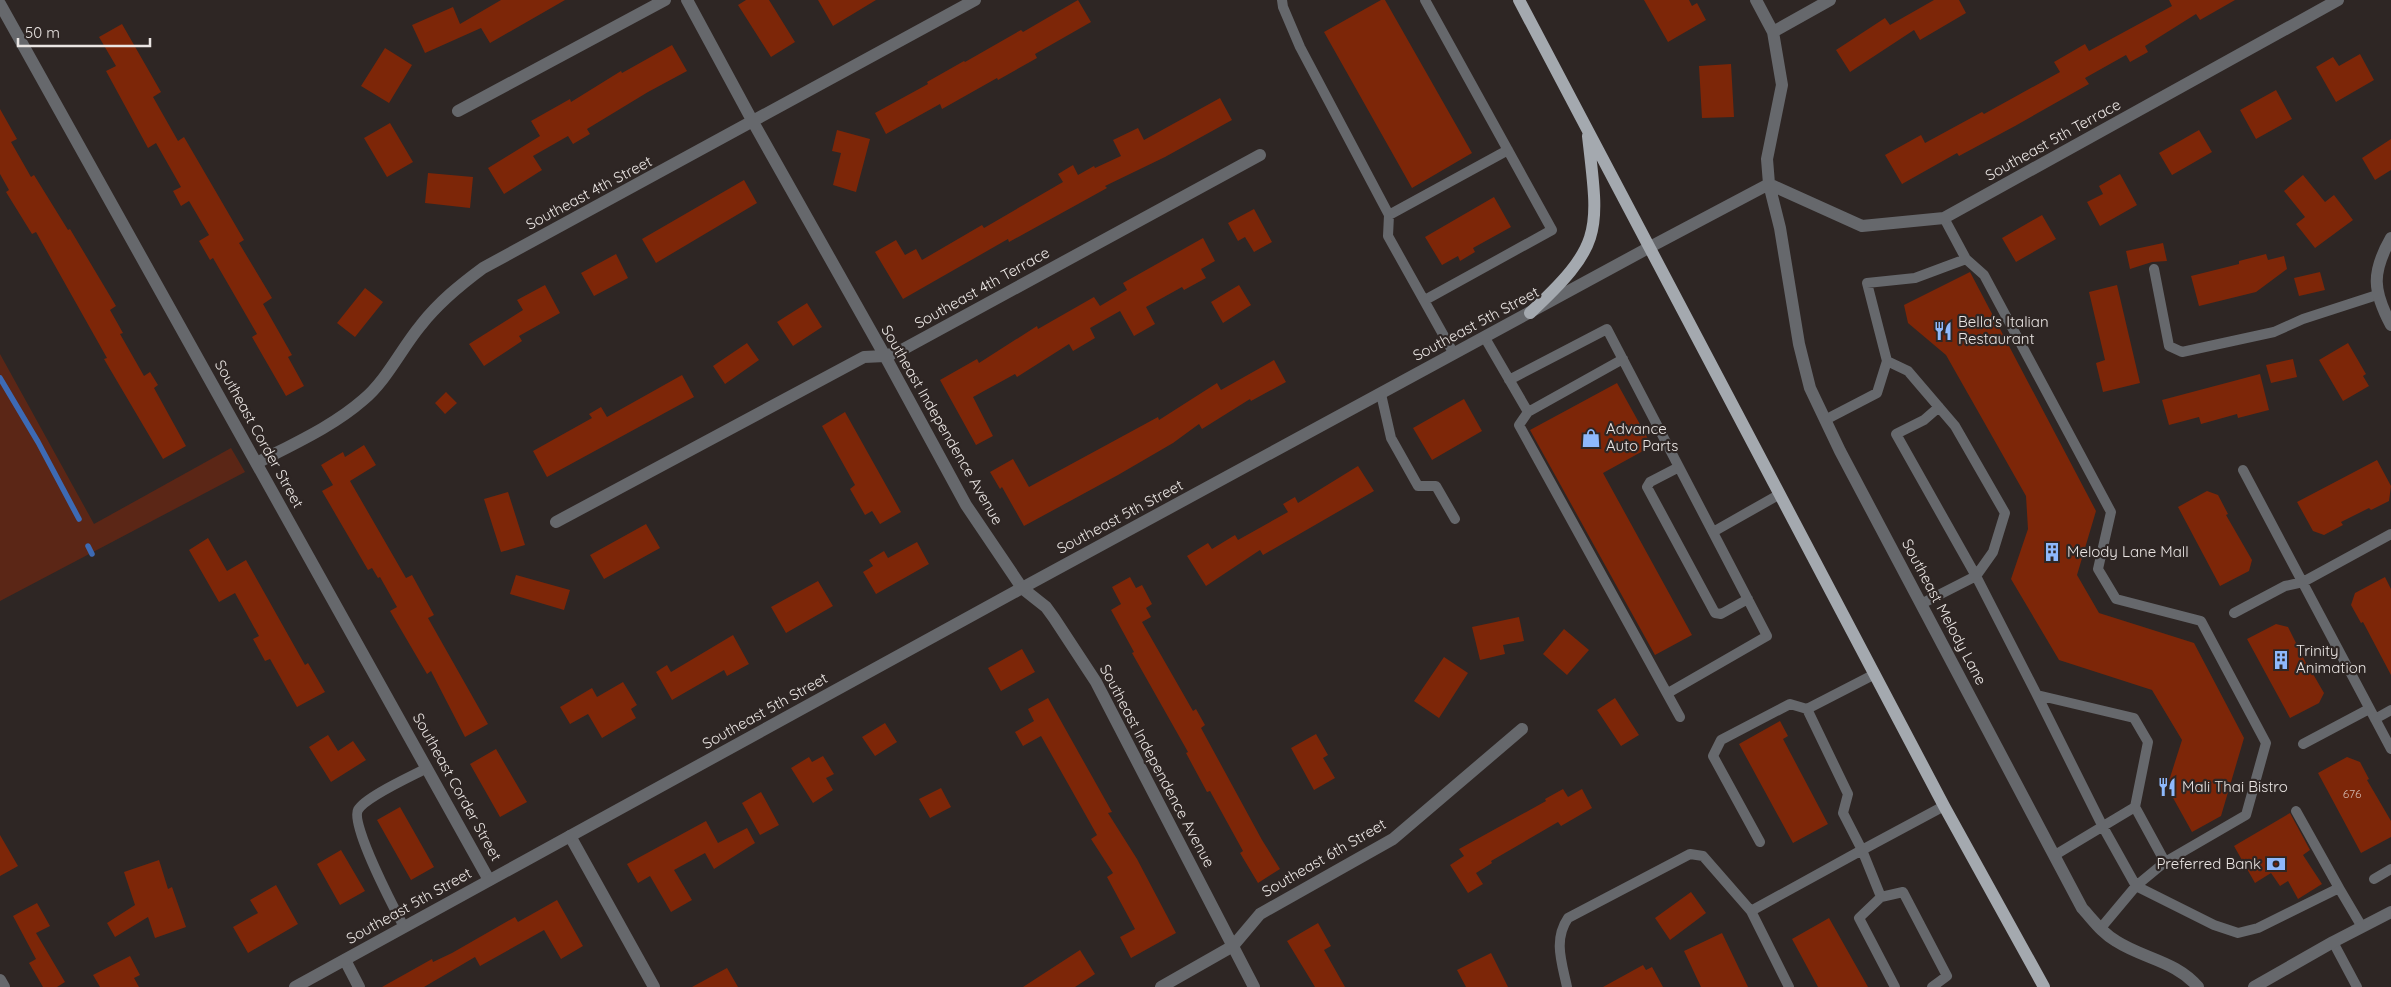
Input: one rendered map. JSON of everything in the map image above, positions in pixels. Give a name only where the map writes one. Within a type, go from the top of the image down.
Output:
[{"type":"main road","points":[[1519,0],[1944,806],[2044,987]]},
{"type":"main road","points":[[1530,313],[1570,274],[1580,261],[1592,236],[1596,205],[1587,128]]},
{"type":"street","points":[[458,112],[664,0]]},
{"type":"street","name":"Southeast Independence Avenue","points":[[686,0],[966,505],[1022,588],[1046,607],[1096,682],[1254,987]]},
{"type":"street","name":"Southeast 4th Street","points":[[257,463],[339,418],[363,400],[380,381],[432,311],[445,298],[484,268],[975,0]]},
{"type":"street","points":[[1756,0],[1772,32],[1782,85],[1767,159],[1769,184]]},
{"type":"street","points":[[1772,32],[1830,0]]},
{"type":"street","name":"Southeast 5th Terrace","points":[[1769,184],[1862,226],[1944,218],[2338,0]]},
{"type":"street","name":"Southeast Corder Street","points":[[0,4],[490,880]]},
{"type":"street","name":"Southeast 4th Terrace","points":[[556,522],[864,357],[885,356],[900,351],[1260,155]]},
{"type":"street","name":"Southeast 5th Street","points":[[295,987],[1022,588],[1769,184]]},
{"type":"street","name":"Southeast Melody Lane","points":[[1769,184],[1780,228],[1804,368],[1810,388],[1825,420],[2082,908],[2100,929],[2116,942],[2169,964],[2188,975],[2198,987]]},
{"type":"street","points":[[2391,238],[2383,252],[2376,273],[2377,295],[2391,326]]},
{"type":"street","name":"Southeast 6th Street","points":[[1161,987],[1233,946],[1260,914],[1393,839],[1522,730]]},
{"type":"street","points":[[570,836],[654,987]]},
{"type":"street","points":[[2254,987],[2333,942],[2391,912]]},
{"type":"street","points":[[345,960],[360,987]]},
{"type":"street","points":[[0,980],[4,987]]},
{"type":"lane","points":[[1282,0],[1283,7],[1300,47],[1389,215],[1388,236],[1454,354]]},
{"type":"lane","points":[[1424,0],[1552,230],[1425,300]]},
{"type":"lane","points":[[1389,215],[1508,150]]},
{"type":"lane","points":[[1944,218],[1966,259],[1984,275],[2111,512],[2098,569],[2116,599],[2201,621],[2266,743],[2246,815],[2165,862],[2136,886],[2100,929]]},
{"type":"lane","points":[[1825,420],[1877,393],[1887,361],[1867,283],[1915,278],[1966,259]]},
{"type":"lane","points":[[2154,269],[2169,346],[2182,352],[2274,332],[2303,319],[2377,295]]},
{"type":"lane","points":[[1509,380],[1607,329],[1767,636],[1668,693]]},
{"type":"lane","points":[[1485,338],[1528,412]]},
{"type":"lane","points":[[1623,359],[1528,412],[1519,424],[1680,717]]},
{"type":"lane","points":[[1887,361],[1908,371],[1955,426],[2006,513],[1993,552],[1976,576],[1922,604]]},
{"type":"lane","points":[[1381,394],[1391,438],[1418,486],[1436,486],[1455,519]]},
{"type":"lane","points":[[1938,407],[1924,420],[1896,434],[1976,576],[2103,827],[2136,886],[2214,925],[2238,933],[2258,928],[2339,888]]},
{"type":"lane","points":[[1679,467],[1650,482],[1647,487],[1715,613],[1721,614],[1748,599]]},
{"type":"lane","points":[[2243,470],[2391,749]]},
{"type":"lane","points":[[1713,532],[1780,494]]},
{"type":"lane","points":[[2234,613],[2285,586],[2302,582],[2391,534]]},
{"type":"lane","points":[[1760,842],[1713,756],[1721,740],[1790,704],[1807,709],[1875,674]]},
{"type":"lane","points":[[2037,695],[2134,718],[2148,742],[2135,807],[2165,862]]},
{"type":"lane","points":[[1807,709],[1848,794],[1844,812],[1882,897]]},
{"type":"lane","points":[[2303,744],[2370,709]]},
{"type":"lane","points":[[2375,719],[2391,710]]},
{"type":"lane","points":[[404,927],[377,872],[356,819],[358,810],[368,800],[427,768]]},
{"type":"lane","points":[[1751,911],[1944,806]]},
{"type":"lane","points":[[2055,855],[2135,807]]},
{"type":"lane","points":[[2296,811],[2362,927]]},
{"type":"lane","points":[[1567,987],[1559,949],[1560,930],[1568,918],[1690,854],[1703,856],[1751,911],[1789,987]]},
{"type":"lane","points":[[2374,879],[2391,870]]},
{"type":"lane","points":[[1894,987],[1859,918],[1882,897],[1903,892],[1947,976],[1932,987]]},
{"type":"lane","points":[[2333,942],[2357,987]]},
{"type":"shaded area","points":[[0,354],[94,524],[231,448],[245,472],[0,601]]},
{"type":"building","points":[[501,0],[565,0],[490,43],[481,28],[425,53],[412,25],[453,7],[460,24]]},
{"type":"building","points":[[746,0],[769,0],[795,42],[771,57],[738,5]]},
{"type":"building","points":[[818,0],[876,0],[833,26]]},
{"type":"building","points":[[1078,0],[1091,22],[1035,54],[1037,58],[998,80],[997,78],[942,109],[940,104],[886,134],[875,113],[928,84],[927,82],[964,61],[1021,30],[1023,32]]},
{"type":"building","points":[[1381,0],[1385,0],[1472,153],[1412,188],[1324,32]]},
{"type":"building","points":[[1644,0],[1689,0],[1692,6],[1697,3],[1706,20],[1668,42]]},
{"type":"building","points":[[1934,0],[1959,0],[1966,13],[1920,40],[1914,30],[1850,72],[1836,50],[1885,18],[1890,25]]},
{"type":"building","points":[[2169,0],[2235,0],[2200,20],[2196,14],[2145,46],[2148,52],[2130,62],[2126,55],[2085,78],[2089,84],[1959,156],[1957,153],[1902,184],[1885,155],[1921,135],[1925,143],[1982,112],[1984,114],[2060,72],[2054,62],[2085,44],[2089,51],[2172,6]]},
{"type":"building","points":[[122,24],[161,92],[153,97],[178,141],[184,137],[244,240],[239,243],[272,298],[263,304],[292,355],[288,357],[304,386],[286,396],[252,337],[257,334],[213,258],[210,260],[199,241],[209,235],[189,201],[181,206],[173,191],[181,187],[156,143],[148,148],[106,71],[116,66],[99,37]]},
{"type":"building","points":[[672,45],[687,71],[587,129],[590,134],[573,144],[568,136],[533,156],[542,170],[504,194],[488,168],[540,136],[531,121],[570,99],[571,102],[621,71],[622,73]]},
{"type":"building","points":[[385,48],[412,65],[389,103],[361,86]]},
{"type":"building","points":[[2360,54],[2374,80],[2336,102],[2316,67],[2333,57],[2339,66]]},
{"type":"building","points":[[1731,64],[1734,117],[1702,118],[1699,66]]},
{"type":"building","points":[[2276,90],[2292,119],[2256,139],[2240,110]]},
{"type":"building","points":[[1220,98],[1232,120],[1165,157],[1105,186],[1107,188],[1009,242],[1008,239],[903,299],[875,252],[896,240],[905,255],[916,249],[922,260],[982,225],[984,228],[1063,182],[1058,174],[1073,165],[1078,175],[1094,166],[1095,168],[1121,156],[1113,140],[1138,128],[1144,140]]},
{"type":"building","points":[[0,109],[17,139],[11,142],[31,177],[34,175],[68,230],[70,229],[116,306],[110,310],[123,333],[120,334],[144,376],[150,372],[158,385],[154,388],[186,446],[163,459],[104,359],[107,358],[36,232],[32,234],[6,192],[9,190],[0,174]]},
{"type":"building","points":[[390,123],[413,162],[387,177],[364,138]]},
{"type":"building","points":[[837,130],[870,139],[856,192],[833,185],[841,153],[832,151]]},
{"type":"building","points":[[2199,130],[2212,152],[2172,175],[2159,153]]},
{"type":"building","points":[[2391,139],[2391,170],[2375,180],[2362,158]]},
{"type":"building","points":[[428,173],[473,177],[470,208],[425,203]]},
{"type":"building","points":[[2120,174],[2137,205],[2100,226],[2087,202],[2103,194],[2099,186]]},
{"type":"building","points":[[2303,175],[2325,202],[2334,195],[2353,220],[2315,248],[2296,224],[2305,217],[2284,191]]},
{"type":"building","points":[[744,180],[757,203],[656,263],[642,239]]},
{"type":"building","points":[[1494,197],[1511,227],[1473,248],[1475,252],[1460,261],[1458,256],[1442,265],[1425,237]]},
{"type":"building","points":[[1254,209],[1272,242],[1254,252],[1245,237],[1238,241],[1228,223]]},
{"type":"building","points":[[2042,215],[2056,239],[2016,262],[2002,238]]},
{"type":"building","points":[[1203,238],[1215,261],[1201,269],[1206,278],[1184,290],[1182,287],[1146,307],[1155,324],[1134,336],[1120,311],[1090,328],[1095,338],[1073,351],[1069,344],[1017,377],[1015,374],[973,397],[993,436],[976,445],[940,380],[977,359],[979,363],[1037,326],[1038,329],[1094,297],[1100,306],[1127,290],[1123,283]]},
{"type":"building","points":[[2163,243],[2167,261],[2152,262],[2130,269],[2126,251]]},
{"type":"building","points":[[616,254],[628,278],[594,296],[581,273]]},
{"type":"building","points":[[2266,254],[2268,260],[2284,256],[2287,269],[2256,292],[2199,306],[2191,276],[2239,264],[2239,261]]},
{"type":"building","name":"Melody Lane Mall","points":[[1970,272],[2096,511],[2077,575],[2099,613],[2194,643],[2244,738],[2221,816],[2192,832],[2167,787],[2182,740],[2152,690],[2059,660],[2011,579],[2028,529],[2026,496],[1946,355],[1908,323],[1904,305]]},
{"type":"building","points":[[2320,272],[2325,290],[2299,296],[2294,278]]},
{"type":"building","points":[[545,285],[560,313],[519,336],[522,341],[484,366],[469,344],[523,310],[517,300]]},
{"type":"building","points":[[1239,285],[1251,305],[1223,323],[1211,302]]},
{"type":"building","points":[[2117,285],[2140,383],[2103,392],[2096,363],[2105,360],[2089,292]]},
{"type":"building","points":[[365,288],[383,302],[355,337],[337,323]]},
{"type":"building","points":[[807,303],[822,327],[793,346],[777,322]]},
{"type":"building","points":[[747,343],[759,360],[725,384],[713,366]]},
{"type":"building","points":[[2348,343],[2366,374],[2363,376],[2369,386],[2343,401],[2319,360]]},
{"type":"building","points":[[2293,359],[2297,377],[2271,383],[2266,365]]},
{"type":"building","points":[[1274,360],[1286,382],[1251,401],[1250,399],[1202,429],[1199,424],[1173,443],[1024,526],[1002,487],[1000,489],[990,472],[1013,459],[1029,487],[1158,417],[1159,420],[1217,383],[1221,390]]},
{"type":"building","points":[[2260,374],[2269,410],[2238,418],[2237,414],[2201,424],[2199,417],[2169,425],[2162,400]]},
{"type":"building","points":[[682,375],[694,397],[547,477],[533,451],[592,418],[589,414],[601,407],[607,417]]},
{"type":"building","points":[[1617,383],[1652,446],[1603,473],[1692,635],[1655,655],[1530,430]]},
{"type":"building","points":[[446,392],[457,403],[445,414],[435,403]]},
{"type":"building","points":[[1464,399],[1482,431],[1432,460],[1413,428]]},
{"type":"building","points":[[845,412],[901,512],[880,524],[872,511],[865,515],[850,489],[855,485],[822,426]]},
{"type":"building","points":[[364,445],[376,465],[350,481],[406,578],[412,575],[434,615],[428,618],[488,724],[465,737],[431,671],[427,674],[390,611],[397,607],[380,577],[378,578],[372,568],[368,570],[322,491],[333,485],[321,465],[343,452],[345,457]]},
{"type":"building","points":[[2377,460],[2391,486],[2389,501],[2371,510],[2369,508],[2341,522],[2343,525],[2324,535],[2313,531],[2297,502]]},
{"type":"building","points":[[1358,466],[1374,491],[1263,555],[1260,550],[1206,586],[1187,556],[1208,543],[1212,549],[1235,535],[1238,540],[1288,512],[1283,504],[1295,497],[1298,503]]},
{"type":"building","points":[[2207,491],[2218,495],[2228,514],[2226,515],[2252,560],[2249,571],[2220,586],[2178,507]]},
{"type":"building","points":[[508,492],[525,545],[501,552],[484,499]]},
{"type":"building","points":[[646,524],[660,548],[604,579],[590,555]]},
{"type":"building","points":[[208,538],[227,571],[246,560],[305,665],[308,663],[325,692],[297,707],[270,659],[265,661],[253,639],[259,636],[235,593],[219,602],[189,550]]},
{"type":"building","points":[[917,542],[929,564],[876,594],[863,572],[873,566],[869,560],[884,551],[888,558]]},
{"type":"building","points":[[516,575],[570,590],[564,610],[510,594]]},
{"type":"building","points":[[1130,577],[1136,588],[1142,585],[1152,604],[1146,608],[1151,617],[1142,622],[1193,711],[1196,709],[1205,725],[1201,728],[1262,840],[1280,869],[1258,883],[1240,853],[1243,851],[1210,791],[1207,792],[1186,753],[1188,752],[1132,653],[1134,652],[1111,610],[1121,604],[1112,587]]},
{"type":"building","points":[[2385,577],[2391,589],[2391,675],[2363,622],[2361,623],[2351,605],[2355,593]]},
{"type":"building","points":[[818,581],[833,606],[786,633],[771,607]]},
{"type":"building","points":[[1519,617],[1524,641],[1503,645],[1505,654],[1480,660],[1472,627]]},
{"type":"building","name":"Trinity Animation","points":[[2276,624],[2288,627],[2312,675],[2324,693],[2319,703],[2290,718],[2247,639]]},
{"type":"building","points":[[1564,629],[1589,650],[1567,675],[1543,654]]},
{"type":"building","points":[[733,635],[749,664],[727,676],[724,670],[672,700],[656,672],[667,665],[671,672]]},
{"type":"building","points":[[1022,649],[1035,672],[1001,691],[988,668]]},
{"type":"building","points":[[1444,657],[1468,673],[1439,718],[1414,701]]},
{"type":"building","points":[[623,682],[637,705],[631,709],[636,718],[602,738],[588,714],[570,724],[560,707],[592,688],[597,697]]},
{"type":"building","points":[[1048,698],[1112,812],[1108,813],[1137,859],[1176,933],[1131,958],[1120,937],[1135,929],[1107,877],[1113,873],[1091,839],[1097,835],[1041,736],[1023,746],[1015,732],[1034,721],[1028,709]]},
{"type":"building","points":[[1615,698],[1639,735],[1621,746],[1597,710]]},
{"type":"building","points":[[1780,721],[1788,736],[1783,739],[1828,824],[1793,843],[1739,744]]},
{"type":"building","points":[[885,723],[897,742],[875,756],[862,737]]},
{"type":"building","points":[[1316,734],[1328,755],[1323,758],[1335,778],[1314,790],[1291,748]]},
{"type":"building","points":[[328,735],[338,751],[353,741],[366,760],[331,782],[309,747]]},
{"type":"building","points":[[496,749],[527,802],[500,817],[470,764]]},
{"type":"building","points":[[823,756],[834,774],[826,778],[833,790],[813,803],[791,768],[809,757],[812,762]]},
{"type":"building","points":[[2347,757],[2360,762],[2369,779],[2367,780],[2391,821],[2391,837],[2361,853],[2318,773]]},
{"type":"building","points":[[941,788],[951,807],[930,818],[919,799]]},
{"type":"building","points":[[1563,789],[1568,797],[1582,789],[1592,808],[1561,826],[1558,822],[1491,861],[1492,863],[1476,873],[1483,884],[1468,893],[1450,865],[1464,856],[1459,849],[1546,801],[1545,799]]},
{"type":"building","points":[[761,792],[779,825],[760,835],[742,803]]},
{"type":"building","points":[[400,807],[434,867],[411,880],[377,820]]},
{"type":"building","name":"Preferred Bank","points":[[2290,813],[2310,850],[2303,855],[2322,884],[2298,899],[2288,881],[2280,886],[2271,873],[2255,883],[2234,846]]},
{"type":"building","points":[[706,821],[718,843],[747,828],[755,843],[714,869],[705,853],[674,870],[692,900],[671,912],[650,876],[638,883],[627,864]]},
{"type":"building","points":[[0,835],[18,866],[0,876]]},
{"type":"building","points":[[341,850],[365,891],[340,905],[317,864]]},
{"type":"building","points":[[159,860],[168,889],[172,887],[186,927],[155,938],[148,917],[115,937],[107,923],[135,905],[124,872]]},
{"type":"building","points":[[276,885],[298,924],[248,953],[233,927],[258,913],[250,900]]},
{"type":"building","points":[[1691,892],[1706,913],[1670,940],[1655,918]]},
{"type":"building","points":[[557,900],[583,946],[561,959],[544,930],[480,966],[475,957],[424,987],[382,987],[432,959],[433,962],[452,953],[515,917],[518,922]]},
{"type":"building","points":[[37,903],[50,926],[36,933],[65,982],[57,987],[43,987],[29,963],[36,959],[13,916]]},
{"type":"building","points":[[1829,918],[1868,987],[1818,987],[1792,939]]},
{"type":"building","points":[[1318,923],[1331,946],[1324,950],[1345,987],[1315,987],[1287,941]]},
{"type":"building","points":[[1722,933],[1748,987],[1701,987],[1684,951]]},
{"type":"building","points":[[1080,950],[1095,974],[1075,987],[1023,987]]},
{"type":"building","points":[[1491,953],[1508,987],[1466,987],[1457,970]]},
{"type":"building","points":[[130,956],[140,975],[134,978],[139,987],[100,987],[93,975]]},
{"type":"building","points":[[1643,965],[1646,970],[1652,967],[1663,987],[1603,987]]},
{"type":"building","points":[[727,968],[738,987],[692,987]]},
{"type":"waterway","points":[[0,378],[38,442],[79,519]]},
{"type":"waterway","points":[[88,546],[92,554]]},
{"type":"place","name":"Bella's Italian Restaurant","points":[[1943,331]]},
{"type":"place","name":"Advance Auto Parts","points":[[1591,438]]},
{"type":"place","name":"Melody Lane Mall","points":[[2052,552]]},
{"type":"place","name":"Trinity Animation","points":[[2281,660]]},
{"type":"place","name":"Mali Thai Bistro","points":[[2167,787]]},
{"type":"place","name":"Preferred Bank","points":[[2276,864]]}]
